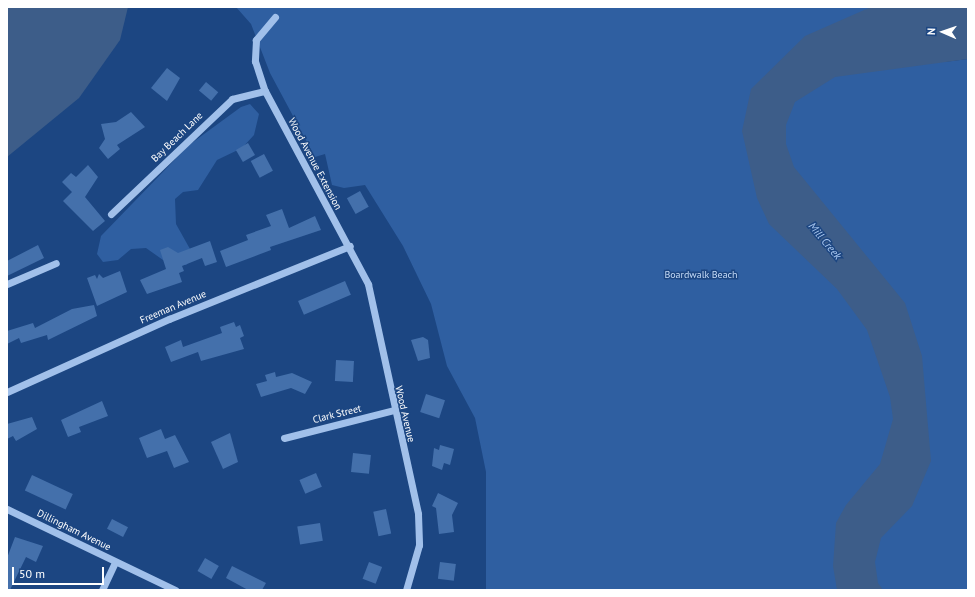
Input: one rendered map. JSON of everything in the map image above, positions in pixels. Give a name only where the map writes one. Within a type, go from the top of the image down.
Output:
[{"type":"street","name":"Wood Avenue Extension","points":[[275,17],[256,40],[255,61],[265,91],[316,191],[350,246]]},
{"type":"street","name":"Bay Beach Lane","points":[[111,214],[232,99],[265,91]]},
{"type":"street","name":"Freeman Avenue","points":[[7,392],[169,319],[350,246]]},
{"type":"street","name":"Wood Avenue","points":[[350,246],[368,284],[394,410],[418,514],[420,545],[406,590]]},
{"type":"street","points":[[7,284],[56,263]]},
{"type":"street","name":"Clark Street","points":[[284,438],[394,410]]},
{"type":"street","name":"Dillingham Avenue","points":[[7,509],[175,590]]},
{"type":"street","points":[[102,590],[115,562]]},
{"type":"green space","name":"Boardwalk Beach","points":[[236,7],[968,7],[944,62],[968,59],[968,590],[486,590],[486,472],[475,418],[447,366],[431,304],[403,246],[365,185],[344,188],[332,185],[325,154],[315,157],[270,73],[251,24]]},
{"type":"green space","points":[[250,104],[259,114],[254,135],[242,148],[217,160],[198,190],[183,192],[175,199],[176,224],[190,249],[191,260],[186,265],[163,260],[146,248],[131,249],[118,260],[103,262],[97,254],[101,236],[189,145],[241,107]]},
{"type":"water","points":[[7,7],[128,7],[120,40],[79,98],[7,157]]},
{"type":"water","name":"Mill Creek","points":[[871,7],[968,7],[968,59],[835,77],[795,102],[786,125],[786,144],[794,167],[905,303],[922,356],[931,461],[912,506],[881,538],[875,562],[878,583],[883,590],[837,590],[833,566],[836,523],[846,505],[880,464],[893,419],[890,397],[867,330],[837,289],[769,224],[757,198],[742,131],[751,89],[805,36]]},
{"type":"building","points":[[167,68],[180,78],[167,101],[151,88]]},
{"type":"building","points":[[206,82],[218,92],[211,101],[199,90]]},
{"type":"building","points":[[131,112],[145,127],[117,145],[120,149],[108,159],[99,148],[105,139],[101,124],[116,122]]},
{"type":"building","points":[[248,143],[255,155],[243,162],[236,150]]},
{"type":"building","points":[[264,154],[273,171],[260,178],[251,161]]},
{"type":"building","points":[[88,165],[98,177],[85,197],[105,221],[93,231],[63,201],[72,192],[62,182],[71,173],[76,177]]},
{"type":"building","points":[[360,191],[369,207],[356,214],[347,198]]},
{"type":"building","points":[[282,209],[289,228],[315,216],[321,230],[270,247],[271,250],[226,267],[220,251],[248,240],[246,235],[271,226],[266,215]]},
{"type":"building","points":[[210,241],[217,262],[205,266],[202,258],[182,266],[184,271],[179,273],[182,282],[147,294],[140,280],[166,269],[160,250],[168,247],[178,253]]},
{"type":"building","points":[[38,245],[44,258],[7,276],[7,261]]},
{"type":"building","points":[[120,271],[127,292],[97,306],[87,278],[95,275],[97,279],[99,274],[103,278]]},
{"type":"building","points":[[345,281],[351,295],[304,315],[298,301]]},
{"type":"building","points":[[94,305],[97,316],[48,340],[47,335],[21,343],[19,338],[7,344],[7,331],[33,323],[35,328],[72,309]]},
{"type":"building","points":[[234,322],[236,327],[240,325],[244,336],[240,338],[244,349],[201,361],[198,352],[171,362],[165,347],[181,340],[183,347],[222,333],[220,327]]},
{"type":"building","points":[[423,337],[428,340],[430,358],[418,361],[411,340]]},
{"type":"building","points":[[336,360],[354,361],[353,382],[335,381]]},
{"type":"building","points":[[275,372],[276,377],[292,373],[312,382],[305,394],[291,388],[261,397],[256,384],[267,381],[265,375]]},
{"type":"building","points":[[426,394],[445,400],[439,418],[420,412]]},
{"type":"building","points":[[102,401],[108,416],[79,427],[81,432],[68,437],[61,420]]},
{"type":"building","points":[[32,417],[37,429],[16,441],[13,436],[7,439],[7,424]]},
{"type":"building","points":[[161,429],[165,439],[175,435],[189,462],[174,468],[167,451],[147,458],[139,438]]},
{"type":"building","points":[[230,433],[238,462],[223,469],[211,442]]},
{"type":"building","points":[[440,445],[454,449],[450,465],[444,463],[442,470],[432,466],[434,448],[439,450]]},
{"type":"building","points":[[353,453],[371,455],[369,474],[351,472]]},
{"type":"building","points":[[316,473],[322,487],[305,494],[299,480]]},
{"type":"building","points":[[32,475],[73,494],[66,509],[25,490]]},
{"type":"building","points":[[438,493],[458,503],[452,515],[454,532],[439,534],[436,508],[432,506]]},
{"type":"building","points":[[386,509],[391,533],[378,536],[373,512]]},
{"type":"building","points":[[112,519],[128,527],[123,537],[107,529]]},
{"type":"building","points":[[320,523],[323,541],[300,544],[297,527]]},
{"type":"building","points":[[15,537],[43,546],[36,562],[26,557],[10,590],[7,590],[7,558]]},
{"type":"building","points":[[205,558],[219,566],[211,579],[197,571]]},
{"type":"building","points":[[369,562],[382,567],[376,584],[363,579]]},
{"type":"building","points":[[440,562],[456,564],[454,581],[438,579]]},
{"type":"building","points":[[232,566],[266,583],[262,590],[248,590],[226,578]]}]
